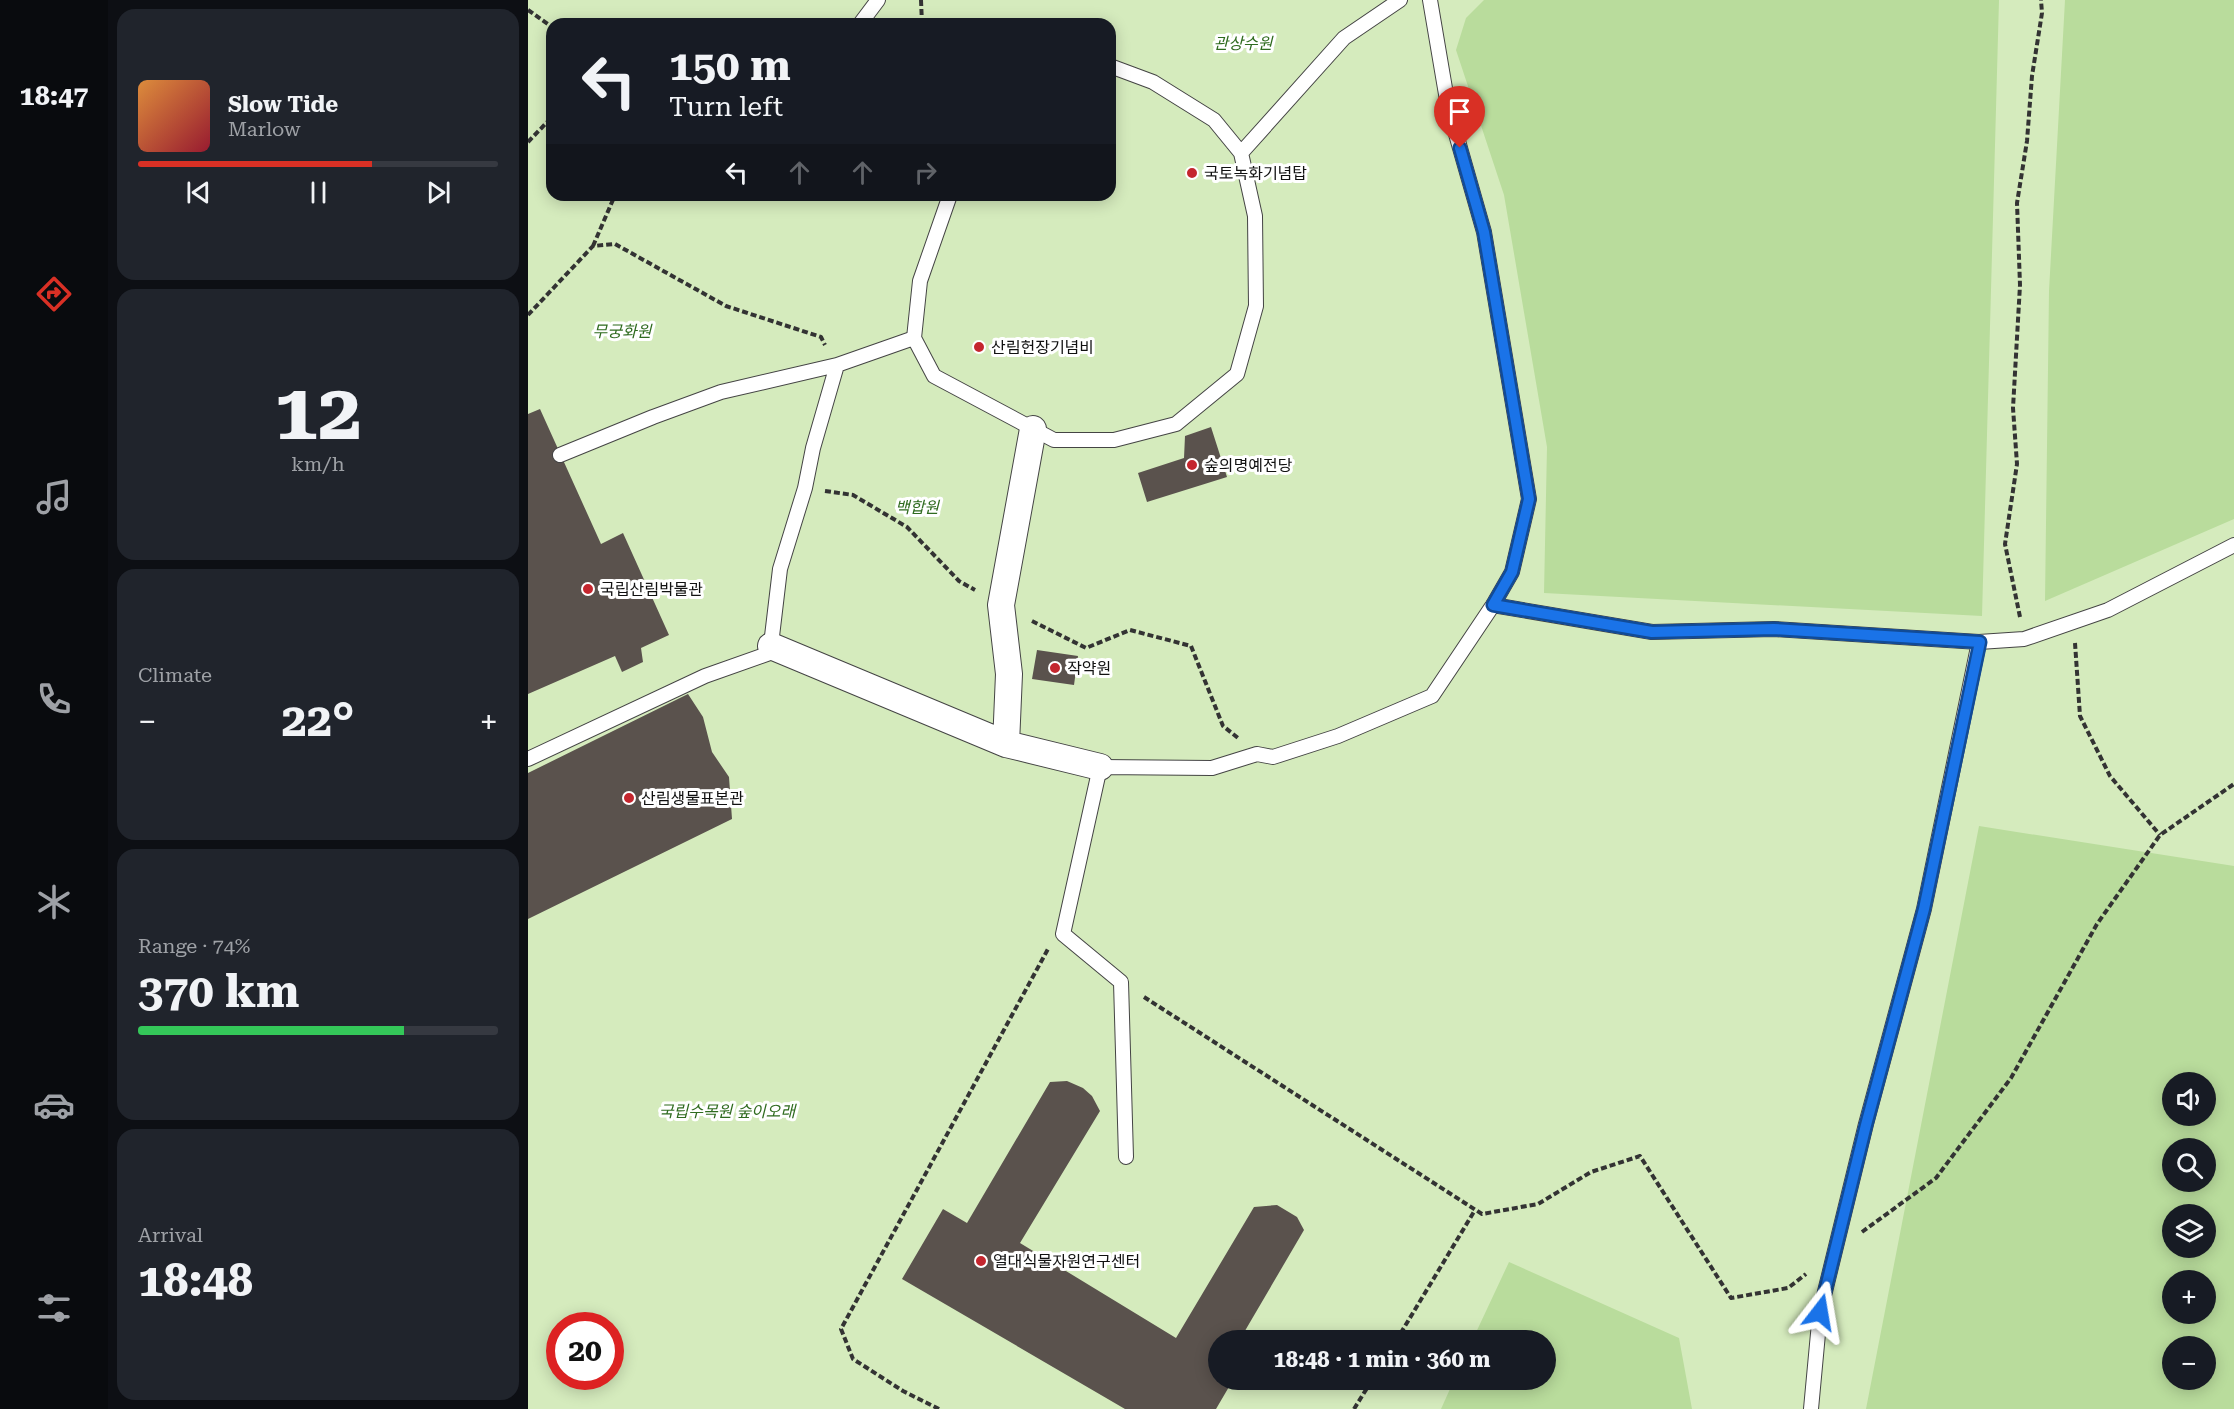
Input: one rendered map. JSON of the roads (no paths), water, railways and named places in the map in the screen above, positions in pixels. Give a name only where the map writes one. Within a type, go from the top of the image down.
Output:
[{"type":"street","points":[[1006,744],[1009,674],[1001,605],[1033,429]]},
{"type":"street","points":[[771,646],[1006,744],[1100,767]]},
{"type":"lane","points":[[864,18],[878,0]]},
{"type":"lane","points":[[1241,153],[1344,38],[1400,0]]},
{"type":"lane","points":[[1126,1157],[1121,982],[1063,934],[1100,767],[1212,768],[1257,754],[1273,757],[1338,736],[1432,696],[1493,605],[1512,572],[1529,499],[1484,232],[1448,106],[1430,0]]},
{"type":"lane","points":[[949,201],[920,281],[914,338],[934,376],[1054,440],[1114,440],[1176,424],[1236,374],[1256,306],[1255,216],[1241,153],[1214,120],[1153,82],[1116,68]]},
{"type":"lane","points":[[560,455],[721,392],[837,365],[914,338]]},
{"type":"lane","points":[[528,759],[705,676],[770,653],[780,569],[805,488],[813,448],[837,365]]},
{"type":"lane","points":[[1493,605],[1652,632],[1774,629],[1980,642],[2024,639],[2108,610],[2234,545]]},
{"type":"lane","points":[[1811,1409],[1820,1312],[1866,1125],[1924,909],[1980,642]]},
{"type":"place","name":"국토녹화기념탑","points":[[1192,173]]},
{"type":"place","name":"산림헌장기념비","points":[[979,347]]},
{"type":"place","name":"숲의명예전당","points":[[1192,465]]},
{"type":"place","name":"국립산림박물관","points":[[588,589]]},
{"type":"place","name":"작약원","points":[[1055,668]]},
{"type":"place","name":"산림생물표본관","points":[[629,798]]},
{"type":"place","name":"열대식물자원연구센터","points":[[981,1261]]},
{"type":"park label","name":"관상수원","points":[[1243,43]]},
{"type":"park label","name":"무궁화원","points":[[622,331]]},
{"type":"park label","name":"백합원","points":[[917,507]]},
{"type":"park label","name":"국립수목원 숲이오래","points":[[727,1111]]}]
